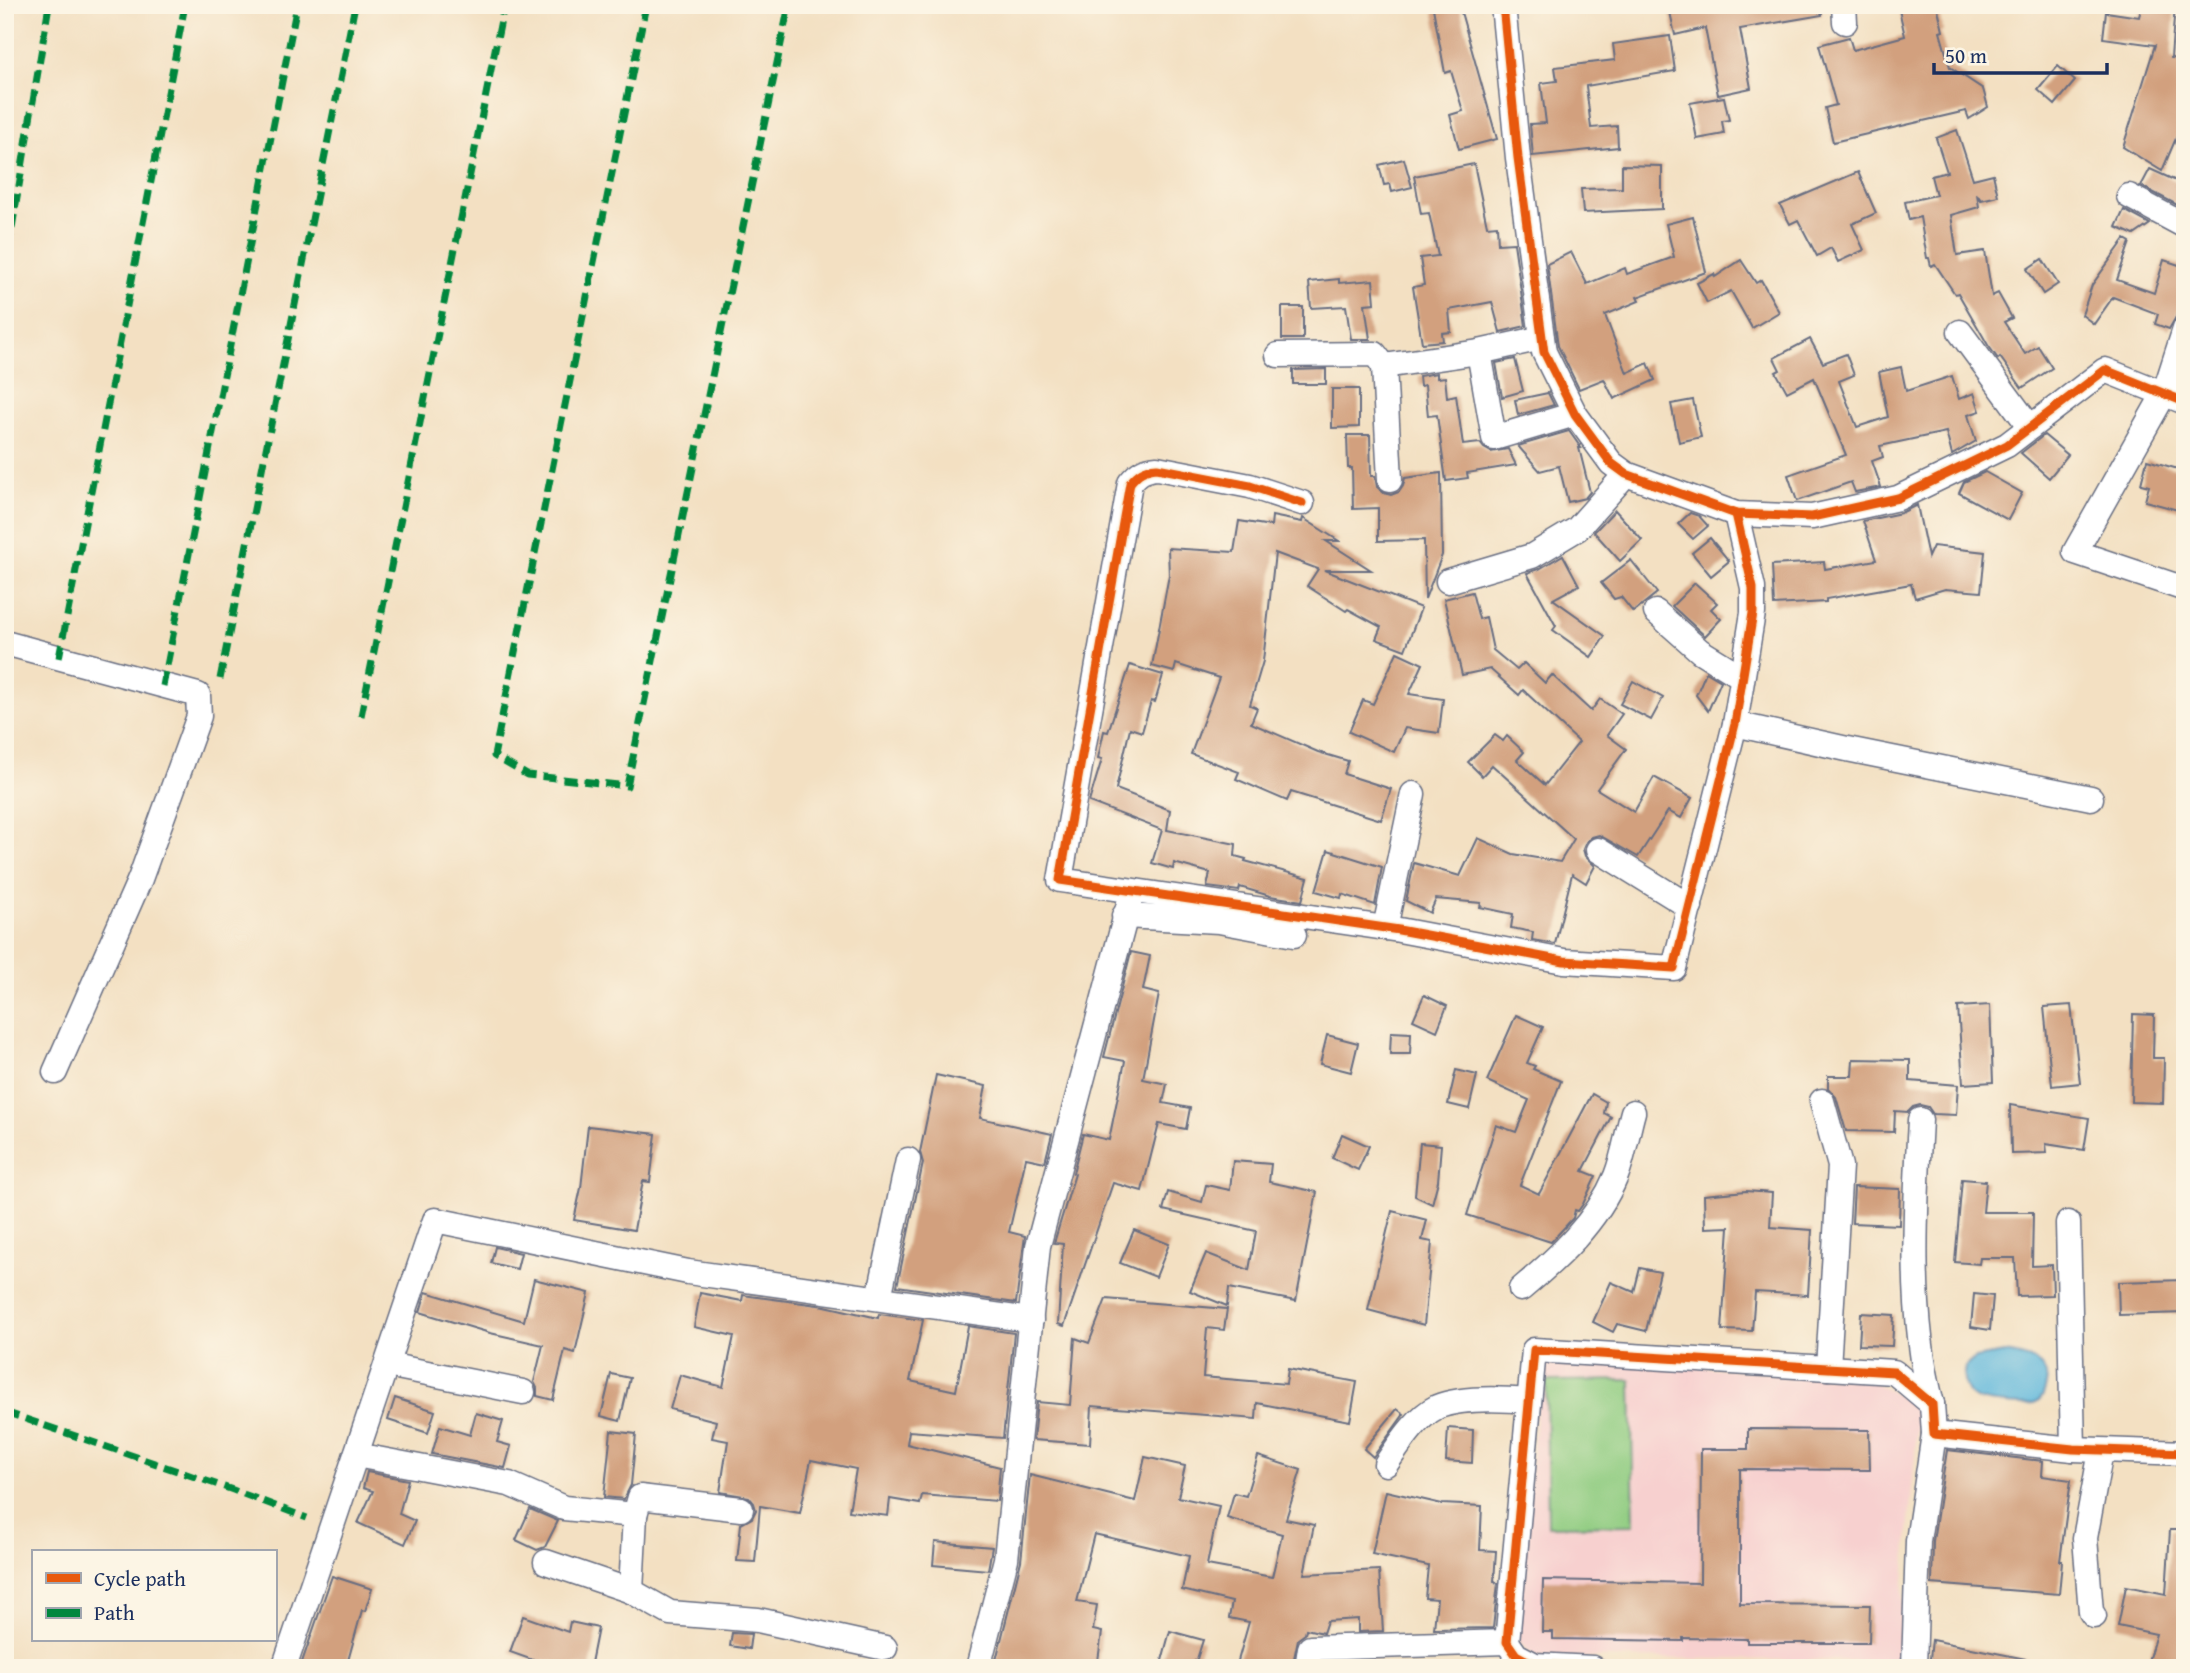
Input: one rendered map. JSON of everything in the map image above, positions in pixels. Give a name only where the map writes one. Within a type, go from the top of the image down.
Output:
[{"type":"street","points":[[1503,5],[1518,158],[1545,352],[1575,414],[1611,463],[1626,474],[1736,514],[1812,517],[1898,498],[2007,444],[2105,370],[2174,398]]},
{"type":"street","points":[[2129,197],[2185,226]]},
{"type":"street","points":[[2185,329],[2174,398],[2075,552],[2185,589]]},
{"type":"street","points":[[1960,332],[2030,427]]},
{"type":"street","points":[[1384,366],[1479,352],[1542,338]]},
{"type":"street","points":[[1479,352],[1494,438],[1575,414]]},
{"type":"street","points":[[1278,355],[1375,354],[1384,366],[1390,480]]},
{"type":"street","points":[[1302,503],[1250,486],[1157,468],[1145,469],[1130,483],[1060,880],[1385,928],[1564,961],[1674,968],[1735,723],[1753,613],[1753,588],[1736,514]]},
{"type":"street","points":[[1448,581],[1532,556],[1577,529],[1626,474]]},
{"type":"street","points":[[1656,612],[1700,650],[1742,677]]},
{"type":"street","points":[[5,643],[198,695],[199,716],[140,879],[55,1072]]},
{"type":"street","points":[[1735,723],[1847,749],[2091,798]]},
{"type":"street","points":[[1385,928],[1413,794]]},
{"type":"street","points":[[1598,850],[1690,907]]},
{"type":"street","points":[[978,1668],[1006,1559],[1038,1246],[1132,892]]},
{"type":"street","points":[[1124,916],[1219,921],[1294,935]]},
{"type":"street","points":[[1822,1101],[1840,1166],[1828,1367]]},
{"type":"street","points":[[1521,1289],[1565,1249],[1599,1208],[1616,1176],[1633,1112]]},
{"type":"street","points":[[1914,1668],[1918,1541],[1934,1434],[1932,1404],[1922,1367],[1916,1257],[1915,1217],[1920,1120]]},
{"type":"street","points":[[879,1298],[908,1160]]},
{"type":"street","points":[[284,1668],[435,1220],[688,1272],[1031,1320]]},
{"type":"street","points":[[2068,1223],[2073,1449]]},
{"type":"street","points":[[1593,1668],[1535,1665],[1517,1655],[1507,1642],[1534,1350],[1894,1372],[1932,1404]]},
{"type":"street","points":[[387,1365],[523,1392]]},
{"type":"street","points":[[1386,1464],[1420,1420],[1437,1408],[1504,1399],[1529,1401]]},
{"type":"street","points":[[1934,1434],[2073,1449],[2185,1453]]},
{"type":"street","points":[[2094,1616],[2091,1612],[2085,1538],[2102,1451]]},
{"type":"street","points":[[356,1455],[509,1484],[564,1508],[635,1515]]},
{"type":"street","points":[[631,1591],[635,1515],[640,1497],[741,1509]]},
{"type":"street","points":[[547,1562],[631,1591],[670,1613],[758,1620],[885,1648]]},
{"type":"street","points":[[1307,1668],[1310,1648],[1507,1642]]},
{"type":"shaded area","points":[[1542,1354],[1871,1381],[1919,1406],[1897,1661],[1535,1657],[1515,1637]]},
{"type":"green space","points":[[1631,1380],[1634,1525],[1548,1526],[1546,1381]]},
{"type":"water","points":[[2005,1353],[2034,1361],[2044,1370],[2046,1388],[2036,1403],[1984,1401],[1972,1397],[1967,1391],[1965,1367],[1975,1358]]},
{"type":"building","points":[[1459,5],[1497,139],[1459,149],[1450,115],[1463,111],[1451,71],[1445,73],[1433,8]]},
{"type":"building","points":[[1695,5],[1821,5],[1822,15],[1740,29],[1751,88],[1718,95],[1705,28],[1675,35],[1670,12]]},
{"type":"building","points":[[1898,5],[1937,5],[1943,31],[1940,32],[1950,67],[1983,89],[1988,107],[1969,119],[1966,111],[1833,142],[1825,108],[1836,105],[1819,45],[1849,37],[1853,50],[1905,36]]},
{"type":"building","points":[[2142,5],[2175,5],[2171,58],[2185,60],[2185,117],[2162,171],[2123,147],[2155,45],[2103,38],[2106,12],[2139,17]]},
{"type":"building","points":[[1670,36],[1675,71],[1586,86],[1591,128],[1617,126],[1618,147],[1533,156],[1530,124],[1546,123],[1541,83],[1557,81],[1555,67],[1615,60],[1613,44]]},
{"type":"building","points":[[2058,66],[2075,81],[2055,105],[2038,90]]},
{"type":"building","points":[[1724,97],[1729,120],[1722,121],[1724,134],[1697,139],[1690,103]]},
{"type":"building","points":[[1957,130],[1973,179],[1993,174],[1998,196],[1981,200],[1977,194],[1979,207],[1951,215],[1957,255],[1985,251],[1992,296],[1998,293],[2012,318],[2004,322],[2025,354],[2038,346],[2052,368],[2022,388],[1988,345],[1958,293],[1955,294],[1935,264],[1931,266],[1927,258],[1920,217],[1909,220],[1905,202],[1936,195],[1931,176],[1947,172],[1936,138]]},
{"type":"building","points":[[1404,159],[1412,187],[1392,192],[1390,184],[1384,185],[1379,165]]},
{"type":"building","points":[[1474,164],[1487,226],[1497,225],[1498,244],[1514,243],[1526,326],[1500,332],[1492,302],[1449,310],[1451,332],[1442,333],[1443,341],[1422,343],[1413,287],[1424,285],[1420,258],[1438,256],[1429,213],[1421,214],[1414,176]]},
{"type":"building","points":[[1622,165],[1662,166],[1662,209],[1583,213],[1581,189],[1622,188]]},
{"type":"building","points":[[2150,169],[2185,185],[2185,209],[2141,186]]},
{"type":"building","points":[[1858,172],[1876,213],[1852,224],[1864,250],[1838,262],[1831,248],[1817,256],[1798,220],[1790,224],[1780,205]]},
{"type":"building","points":[[2124,210],[2150,224],[2134,235],[2116,227]]},
{"type":"building","points":[[1693,217],[1706,272],[1637,297],[1639,301],[1605,315],[1627,373],[1648,363],[1655,380],[1614,399],[1604,379],[1579,389],[1558,346],[1547,264],[1571,252],[1587,284],[1625,268],[1627,274],[1674,257],[1666,224]]},
{"type":"building","points":[[2125,239],[2130,242],[2117,280],[2154,293],[2164,260],[2185,267],[2179,287],[2185,289],[2169,329],[2155,324],[2158,314],[2113,297],[2094,324],[2082,315],[2092,285]]},
{"type":"building","points":[[2042,259],[2058,284],[2043,294],[2027,269]]},
{"type":"building","points":[[1741,260],[1756,283],[1761,280],[1779,312],[1752,328],[1731,291],[1707,303],[1697,283],[1714,274],[1715,277]]},
{"type":"building","points":[[1339,279],[1339,283],[1373,280],[1375,303],[1365,304],[1370,339],[1351,339],[1346,306],[1311,308],[1309,282]]},
{"type":"building","points":[[1282,307],[1303,307],[1303,339],[1282,339]]},
{"type":"building","points":[[1810,339],[1823,363],[1846,354],[1854,375],[1839,381],[1857,427],[1888,417],[1879,372],[1901,367],[1906,391],[1952,376],[1959,399],[1974,393],[1980,411],[1968,415],[1976,441],[1952,455],[1946,432],[1880,446],[1883,457],[1872,461],[1881,487],[1855,492],[1851,482],[1797,501],[1788,475],[1846,455],[1814,378],[1787,392],[1776,372],[1780,370],[1774,358]]},
{"type":"building","points":[[1515,359],[1523,391],[1502,397],[1496,363]]},
{"type":"building","points":[[1326,369],[1326,384],[1293,384],[1293,370]]},
{"type":"building","points":[[1437,373],[1437,378],[1445,377],[1447,397],[1456,395],[1463,445],[1480,443],[1491,452],[1508,449],[1516,465],[1467,473],[1468,478],[1446,481],[1437,415],[1428,416],[1425,385],[1420,386],[1419,376]]},
{"type":"building","points":[[1332,389],[1359,389],[1359,427],[1332,428]]},
{"type":"building","points":[[1548,393],[1554,405],[1518,415],[1515,400]]},
{"type":"building","points":[[1693,400],[1701,437],[1679,442],[1671,404]]},
{"type":"building","points":[[1569,431],[1581,448],[1590,492],[1585,498],[1568,502],[1559,466],[1540,471],[1518,446]]},
{"type":"building","points":[[1347,435],[1370,435],[1371,476],[1375,476],[1377,487],[1384,493],[1391,495],[1399,492],[1405,478],[1441,473],[1442,555],[1425,599],[1424,540],[1378,541],[1378,508],[1353,509],[1352,468],[1348,468]]},
{"type":"building","points":[[2044,435],[2068,455],[2049,478],[2021,453]]},
{"type":"building","points":[[2147,460],[2185,471],[2185,512],[2145,501],[2149,486],[2141,484]]},
{"type":"building","points":[[1985,472],[2022,493],[2008,520],[1959,493],[1964,482]]},
{"type":"building","points":[[1917,505],[1928,557],[1933,546],[1985,552],[1981,592],[1945,589],[1915,598],[1911,584],[1826,599],[1826,602],[1774,605],[1772,565],[1824,562],[1825,569],[1876,560],[1863,521],[1901,513]]},
{"type":"building","points":[[1615,510],[1642,540],[1620,561],[1594,532]]},
{"type":"building","points":[[1690,513],[1699,516],[1708,526],[1693,539],[1678,524]]},
{"type":"building","points":[[1272,516],[1302,522],[1303,518],[1339,541],[1326,541],[1371,570],[1324,570],[1421,608],[1405,650],[1376,639],[1381,627],[1348,609],[1346,611],[1307,586],[1318,569],[1275,553],[1263,661],[1250,705],[1257,708],[1251,723],[1318,752],[1348,761],[1344,774],[1391,789],[1381,820],[1291,792],[1287,801],[1236,779],[1239,772],[1191,754],[1219,678],[1176,664],[1174,672],[1152,666],[1169,575],[1168,548],[1234,552],[1239,521],[1271,526]]},
{"type":"building","points":[[1710,538],[1729,561],[1711,576],[1692,553]]},
{"type":"building","points":[[1563,555],[1579,585],[1553,599],[1605,636],[1591,657],[1553,630],[1556,626],[1527,573]]},
{"type":"building","points":[[1631,560],[1657,593],[1633,612],[1621,597],[1614,599],[1601,583]]},
{"type":"building","points":[[1695,583],[1717,603],[1711,609],[1721,619],[1705,636],[1672,606]]},
{"type":"building","points":[[1472,592],[1479,619],[1486,617],[1493,650],[1517,670],[1524,663],[1545,683],[1552,675],[1591,711],[1600,699],[1622,714],[1607,735],[1626,749],[1597,789],[1634,812],[1654,777],[1692,798],[1681,818],[1668,811],[1638,857],[1599,835],[1586,842],[1583,849],[1585,856],[1595,866],[1586,883],[1572,874],[1555,944],[1532,940],[1533,932],[1511,928],[1513,914],[1480,907],[1481,903],[1436,899],[1430,913],[1406,901],[1414,863],[1460,876],[1478,838],[1513,854],[1560,862],[1574,839],[1492,765],[1482,776],[1468,762],[1495,735],[1503,741],[1507,736],[1524,752],[1517,760],[1545,785],[1579,742],[1523,690],[1519,695],[1490,669],[1462,675],[1444,599]]},
{"type":"building","points":[[1397,652],[1423,664],[1409,694],[1443,699],[1439,733],[1405,728],[1394,752],[1349,732],[1363,700],[1373,704]]},
{"type":"building","points":[[1130,665],[1163,675],[1155,702],[1151,701],[1142,732],[1130,728],[1116,789],[1170,810],[1167,830],[1236,844],[1235,856],[1246,859],[1245,861],[1308,878],[1302,901],[1270,896],[1240,887],[1239,891],[1207,887],[1210,873],[1174,863],[1173,869],[1152,863],[1162,830],[1089,802],[1102,759],[1098,758],[1104,731],[1108,732]]},
{"type":"building","points":[[1706,672],[1721,681],[1708,711],[1696,695]]},
{"type":"building","points":[[1633,681],[1663,698],[1651,720],[1620,704]]},
{"type":"building","points":[[1328,850],[1382,867],[1375,905],[1342,894],[1341,898],[1316,891]]},
{"type":"building","points":[[1131,952],[1150,956],[1143,990],[1159,994],[1143,1079],[1167,1084],[1163,1103],[1190,1108],[1186,1129],[1159,1124],[1142,1191],[1113,1183],[1064,1326],[1058,1324],[1063,1244],[1054,1243],[1075,1174],[1073,1173],[1083,1134],[1109,1140],[1125,1061],[1104,1057]]},
{"type":"building","points":[[1424,995],[1447,1006],[1437,1031],[1413,1020]]},
{"type":"building","points":[[1990,1005],[1993,1082],[1963,1084],[1958,1007]]},
{"type":"building","points":[[2071,1005],[2080,1083],[2052,1086],[2044,1007]]},
{"type":"building","points":[[2133,1014],[2154,1015],[2153,1058],[2164,1058],[2163,1103],[2131,1102]]},
{"type":"building","points":[[1516,1015],[1543,1027],[1527,1063],[1535,1066],[1533,1069],[1561,1081],[1520,1185],[1539,1194],[1592,1094],[1606,1102],[1604,1113],[1611,1117],[1583,1171],[1596,1176],[1583,1204],[1578,1211],[1575,1210],[1573,1218],[1551,1242],[1467,1215],[1496,1125],[1516,1132],[1529,1100],[1487,1081]]},
{"type":"building","points":[[1391,1032],[1411,1033],[1410,1054],[1390,1054]]},
{"type":"building","points":[[1327,1035],[1358,1043],[1351,1072],[1320,1064]]},
{"type":"building","points":[[1853,1059],[1910,1060],[1910,1081],[1958,1085],[1956,1115],[1933,1114],[1928,1107],[1920,1105],[1908,1112],[1895,1111],[1894,1132],[1846,1131],[1836,1097],[1828,1088],[1828,1076],[1852,1076]]},
{"type":"building","points":[[1456,1070],[1477,1075],[1469,1109],[1448,1104]]},
{"type":"building","points":[[936,1075],[986,1086],[980,1118],[1052,1134],[1045,1162],[1026,1158],[1009,1232],[1025,1236],[1016,1303],[897,1286],[923,1163],[920,1152]]},
{"type":"building","points":[[2010,1105],[2089,1118],[2084,1150],[2046,1144],[2047,1153],[2011,1154]]},
{"type":"building","points":[[588,1126],[656,1134],[650,1182],[643,1181],[634,1230],[574,1220],[581,1188]]},
{"type":"building","points":[[1342,1134],[1369,1146],[1358,1170],[1332,1158]]},
{"type":"building","points":[[1420,1143],[1441,1145],[1438,1181],[1432,1204],[1415,1196]]},
{"type":"building","points":[[1233,1161],[1271,1164],[1269,1182],[1317,1192],[1296,1301],[1229,1288],[1227,1306],[1190,1291],[1206,1253],[1249,1270],[1256,1231],[1163,1210],[1168,1192],[1202,1202],[1206,1185],[1230,1190]]},
{"type":"building","points":[[1962,1179],[1986,1181],[1983,1212],[2033,1212],[2032,1266],[2052,1265],[2053,1295],[2017,1296],[2015,1258],[1980,1258],[1979,1264],[1955,1262]]},
{"type":"building","points":[[1854,1187],[1900,1189],[1899,1225],[1852,1223]]},
{"type":"building","points":[[1746,1191],[1772,1193],[1770,1227],[1812,1230],[1808,1295],[1755,1292],[1752,1331],[1722,1330],[1729,1227],[1705,1228],[1704,1195]]},
{"type":"building","points":[[1392,1211],[1427,1220],[1422,1240],[1432,1242],[1424,1325],[1368,1310]]},
{"type":"building","points":[[1134,1230],[1169,1244],[1156,1277],[1120,1263]]},
{"type":"building","points":[[495,1247],[521,1253],[517,1269],[491,1263]]},
{"type":"building","points":[[1640,1268],[1660,1272],[1646,1331],[1617,1324],[1613,1332],[1593,1322],[1611,1282],[1634,1292]]},
{"type":"building","points":[[534,1279],[589,1293],[575,1353],[565,1350],[553,1400],[537,1396],[534,1382],[543,1345],[490,1333],[420,1312],[426,1292],[524,1321]]},
{"type":"building","points":[[2185,1280],[2185,1313],[2119,1315],[2118,1282]]},
{"type":"building","points":[[700,1293],[742,1301],[743,1295],[825,1306],[878,1318],[879,1314],[923,1320],[910,1381],[956,1391],[968,1326],[1014,1333],[1003,1438],[909,1431],[907,1444],[1000,1467],[997,1501],[922,1495],[920,1504],[890,1499],[888,1516],[849,1511],[856,1469],[811,1460],[800,1513],[760,1506],[755,1562],[737,1561],[741,1524],[752,1518],[756,1510],[749,1497],[720,1492],[728,1441],[712,1438],[716,1421],[670,1409],[680,1375],[723,1387],[734,1336],[694,1327]]},
{"type":"building","points":[[1974,1294],[1993,1296],[1990,1330],[1971,1327]]},
{"type":"building","points":[[1106,1299],[1227,1309],[1224,1330],[1207,1328],[1203,1377],[1286,1384],[1288,1369],[1357,1382],[1350,1421],[1257,1403],[1256,1419],[1092,1406],[1090,1444],[1033,1440],[1037,1402],[1070,1405],[1075,1338],[1089,1343]]},
{"type":"building","points":[[1861,1313],[1894,1315],[1892,1346],[1859,1345]]},
{"type":"building","points":[[611,1374],[630,1378],[620,1421],[601,1416]]},
{"type":"building","points":[[395,1398],[435,1411],[428,1433],[388,1420]]},
{"type":"building","points":[[1397,1409],[1404,1414],[1373,1457],[1364,1449]]},
{"type":"building","points":[[476,1413],[503,1421],[497,1442],[511,1446],[505,1468],[432,1454],[440,1426],[470,1435]]},
{"type":"building","points":[[1448,1428],[1473,1430],[1472,1463],[1446,1461]]},
{"type":"building","points":[[1748,1429],[1869,1430],[1870,1470],[1740,1469],[1740,1604],[1870,1605],[1869,1643],[1747,1643],[1747,1639],[1683,1638],[1683,1641],[1553,1639],[1553,1632],[1542,1632],[1543,1580],[1700,1583],[1701,1449],[1748,1449]]},
{"type":"building","points":[[611,1431],[636,1434],[631,1485],[624,1499],[604,1497]]},
{"type":"building","points":[[1947,1450],[2043,1461],[2042,1476],[2071,1480],[2060,1561],[2059,1594],[1932,1584],[1933,1541]]},
{"type":"building","points":[[1258,1456],[1301,1470],[1286,1519],[1314,1525],[1304,1574],[1379,1570],[1383,1631],[1358,1632],[1358,1619],[1327,1621],[1323,1633],[1306,1629],[1305,1634],[1298,1639],[1292,1668],[1236,1668],[1249,1622],[1229,1618],[1232,1602],[1182,1590],[1189,1556],[1094,1534],[1077,1602],[1097,1605],[1093,1630],[1102,1632],[1097,1668],[994,1668],[1021,1561],[1030,1475],[1135,1501],[1145,1457],[1185,1466],[1178,1497],[1219,1506],[1207,1565],[1272,1577],[1282,1534],[1227,1518],[1234,1493],[1246,1496]]},
{"type":"building","points":[[367,1472],[408,1480],[399,1514],[415,1521],[405,1544],[358,1523],[373,1491],[363,1488]]},
{"type":"building","points":[[1386,1491],[1442,1504],[1482,1506],[1480,1550],[1496,1551],[1494,1582],[1498,1583],[1493,1628],[1434,1629],[1437,1599],[1425,1598],[1428,1566],[1372,1554]]},
{"type":"building","points":[[530,1509],[558,1521],[545,1547],[537,1550],[516,1540]]},
{"type":"building","points":[[2170,1530],[2185,1530],[2185,1668],[2146,1668],[2156,1634],[2118,1626],[2126,1586],[2166,1594]]},
{"type":"building","points":[[935,1542],[992,1547],[988,1570],[933,1565]]},
{"type":"building","points":[[332,1576],[372,1589],[365,1611],[362,1610],[346,1668],[300,1668]]},
{"type":"building","points":[[523,1616],[568,1632],[570,1622],[598,1628],[590,1668],[543,1660],[541,1663],[510,1652]]},
{"type":"building","points":[[1170,1631],[1203,1640],[1197,1659],[1187,1668],[1160,1668]]},
{"type":"building","points":[[732,1633],[751,1634],[749,1649],[730,1646]]},
{"type":"building","points":[[1932,1640],[2026,1659],[2025,1668],[1929,1668]]},
{"type":"marked path","points":[[5,270],[49,5]]},
{"type":"marked path","points":[[59,658],[185,5]]},
{"type":"marked path","points":[[163,686],[297,5]]},
{"type":"marked path","points":[[220,679],[355,5]]},
{"type":"marked path","points":[[361,716],[504,5]]},
{"type":"marked path","points":[[646,5],[494,756],[527,775],[627,786],[789,5]]},
{"type":"marked path","points":[[5,1412],[307,1518]]},
{"type":"cycle path","points":[[1503,5],[1518,158],[1544,352],[1575,414],[1611,463],[1626,474],[1736,514],[1812,517],[1898,498],[2007,445],[2105,370],[2185,402]]},
{"type":"cycle path","points":[[1302,503],[1250,486],[1157,468],[1142,472],[1130,483],[1060,880],[1399,930],[1564,961],[1674,968],[1735,724],[1753,613],[1753,588],[1736,514]]},
{"type":"cycle path","points":[[1593,1668],[1535,1665],[1516,1655],[1507,1642],[1534,1350],[1894,1372],[1932,1404],[1934,1434],[2073,1449],[2185,1453]]}]
